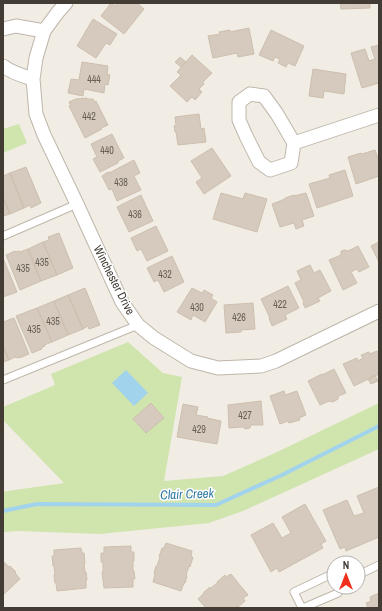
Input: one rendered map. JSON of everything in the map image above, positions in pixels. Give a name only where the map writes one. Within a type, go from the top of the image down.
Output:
[{"type":"street","name":"Winchester Drive","points":[[66,3],[44,31],[36,58],[33,79],[36,114],[44,135],[122,302],[138,325],[154,338],[191,361],[218,368],[261,366],[276,361],[379,311]]},
{"type":"street","points":[[3,29],[16,26],[44,31]]},
{"type":"street","points":[[3,66],[19,75],[33,79]]},
{"type":"street","points":[[250,94],[264,96],[277,114],[294,143],[291,163],[270,170],[260,162],[246,136],[239,120],[239,102],[250,94]]},
{"type":"street","points":[[294,143],[379,115]]},
{"type":"lane","points":[[3,236],[77,204]]},
{"type":"lane","points":[[3,380],[138,325]]},
{"type":"lane","points":[[366,571],[379,565]]},
{"type":"lane","points":[[326,577],[294,592],[302,608],[333,595]]},
{"type":"green space","points":[[19,124],[27,143],[3,153],[3,129]]},
{"type":"green space","points":[[128,342],[163,373],[182,377],[164,481],[223,476],[275,453],[379,403],[379,449],[243,511],[209,523],[100,534],[18,531],[3,532],[3,492],[64,483],[3,420],[3,407],[55,385],[51,374]]},
{"type":"water","points":[[126,370],[148,393],[134,406],[112,383]]},
{"type":"building","points":[[111,3],[115,6],[117,3],[137,3],[144,9],[124,34],[101,16]]},
{"type":"building","points":[[340,3],[370,3],[370,8],[341,9]]},
{"type":"building","points":[[93,19],[117,34],[110,45],[106,43],[96,58],[77,46]]},
{"type":"building","points":[[249,28],[254,54],[238,57],[237,53],[213,58],[208,36],[220,34],[219,32],[230,30],[230,32]]},
{"type":"building","points":[[271,30],[304,46],[295,66],[288,63],[286,67],[278,63],[280,59],[275,57],[273,61],[259,55]]},
{"type":"building","points":[[379,45],[379,83],[362,88],[351,53],[365,49],[369,61],[375,59],[371,47]]},
{"type":"building","points":[[192,55],[212,73],[203,82],[204,84],[199,89],[202,92],[195,100],[192,97],[187,102],[170,86],[181,75],[177,72]]},
{"type":"building","points":[[180,57],[186,62],[181,67],[175,62]]},
{"type":"building","points":[[82,62],[108,66],[107,74],[110,75],[108,85],[105,84],[104,93],[84,89],[83,96],[68,93],[71,79],[79,80]]},
{"type":"building","points":[[313,69],[346,74],[344,94],[324,91],[323,98],[309,96]]},
{"type":"building","points":[[76,99],[93,99],[94,102],[96,101],[108,125],[85,138],[69,106],[71,106],[69,102]]},
{"type":"building","points":[[199,114],[201,129],[204,128],[206,142],[178,145],[174,126],[176,125],[175,117]]},
{"type":"building","points":[[112,134],[124,158],[118,161],[118,163],[100,172],[93,159],[97,157],[91,144]]},
{"type":"building","points":[[212,148],[231,176],[204,194],[196,182],[202,178],[191,161]]},
{"type":"building","points":[[375,150],[379,161],[379,176],[356,184],[348,157]]},
{"type":"building","points":[[134,160],[140,173],[134,176],[141,190],[117,201],[112,189],[109,190],[102,176]]},
{"type":"building","points":[[26,167],[41,203],[31,208],[30,205],[24,208],[10,173]]},
{"type":"building","points":[[345,170],[353,196],[317,208],[309,184],[330,178],[329,175]]},
{"type":"building","points":[[10,173],[24,208],[10,214],[3,197],[3,176]]},
{"type":"building","points":[[221,193],[243,199],[245,193],[267,199],[257,232],[213,219]]},
{"type":"building","points":[[306,193],[314,216],[302,220],[304,226],[296,229],[294,223],[280,227],[272,204],[294,195]]},
{"type":"building","points":[[141,195],[153,221],[129,232],[117,207]]},
{"type":"building","points":[[3,197],[10,214],[3,216]]},
{"type":"building","points":[[156,226],[168,251],[147,261],[141,249],[137,251],[131,238]]},
{"type":"building","points":[[59,233],[73,268],[57,275],[43,242],[49,240],[48,237]]},
{"type":"building","points":[[43,242],[57,275],[41,281],[28,249]]},
{"type":"building","points":[[379,242],[379,262],[371,246]]},
{"type":"building","points":[[358,246],[369,267],[359,272],[357,269],[351,272],[357,283],[343,290],[329,260],[341,255],[341,251],[348,251]]},
{"type":"building","points":[[28,249],[41,281],[20,290],[6,255],[15,251],[20,252]]},
{"type":"building","points":[[172,256],[184,282],[164,292],[158,280],[154,282],[147,268]]},
{"type":"building","points":[[3,258],[17,292],[3,297]]},
{"type":"building","points":[[310,265],[314,273],[320,270],[331,291],[318,298],[320,301],[305,308],[304,302],[295,283],[301,280],[297,271]]},
{"type":"building","points":[[288,286],[299,308],[285,315],[287,319],[272,326],[261,299]]},
{"type":"building","points":[[85,288],[100,325],[89,329],[88,326],[83,329],[68,295]]},
{"type":"building","points":[[192,288],[202,293],[204,290],[213,295],[211,298],[217,302],[205,322],[193,315],[191,320],[177,312]]},
{"type":"building","points":[[68,295],[83,329],[68,335],[54,301]]},
{"type":"building","points":[[54,301],[68,335],[52,342],[37,308]]},
{"type":"building","points":[[253,303],[255,329],[226,333],[224,305]]},
{"type":"building","points":[[37,308],[52,342],[44,345],[45,346],[41,348],[42,349],[32,353],[16,316]]},
{"type":"building","points":[[14,318],[29,354],[9,360],[3,346],[3,322]]},
{"type":"building","points":[[3,346],[9,360],[3,362]]},
{"type":"building","points":[[377,351],[379,355],[379,374],[354,386],[343,364],[357,358],[358,361],[363,358],[361,355],[369,352],[370,354]]},
{"type":"building","points":[[334,369],[346,393],[338,396],[338,399],[333,402],[329,401],[320,405],[308,381]]},
{"type":"building","points":[[375,375],[378,381],[371,384],[368,379]]},
{"type":"building","points":[[284,391],[285,395],[297,391],[306,415],[299,418],[300,420],[289,423],[288,421],[280,424],[270,396]]},
{"type":"building","points":[[261,401],[263,425],[251,425],[250,428],[245,429],[243,427],[229,428],[228,405]]},
{"type":"building","points":[[151,403],[164,418],[146,433],[133,419]]},
{"type":"building","points":[[183,404],[198,407],[196,415],[221,421],[217,444],[177,437]]},
{"type":"building","points":[[379,487],[379,537],[346,551],[345,547],[340,549],[323,510],[347,500],[354,516],[364,513],[357,496]]},
{"type":"building","points":[[305,504],[326,541],[321,544],[323,548],[279,572],[277,568],[271,572],[251,535],[273,523],[282,538],[291,533],[282,517]]},
{"type":"building","points":[[166,543],[192,551],[191,557],[193,557],[181,591],[153,582],[154,573],[162,548],[164,548]]},
{"type":"building","points":[[131,546],[131,552],[134,552],[133,571],[135,579],[133,579],[133,587],[104,588],[102,572],[103,562],[101,562],[101,553],[104,553],[104,547]]},
{"type":"building","points":[[81,548],[82,553],[84,553],[87,580],[86,588],[57,591],[52,556],[54,556],[54,550]]},
{"type":"building","points":[[3,561],[16,572],[15,573],[20,579],[3,595]]},
{"type":"building","points":[[231,574],[248,595],[243,598],[245,601],[238,607],[237,606],[234,608],[206,608],[198,599],[204,592],[210,587],[210,589],[225,575],[226,577]]},
{"type":"building","points":[[379,593],[379,608],[368,608],[366,603],[371,601],[370,597]]},
{"type":"waterway","name":"Clair Creek","points":[[3,511],[37,504],[216,505],[282,475],[379,426]]}]
